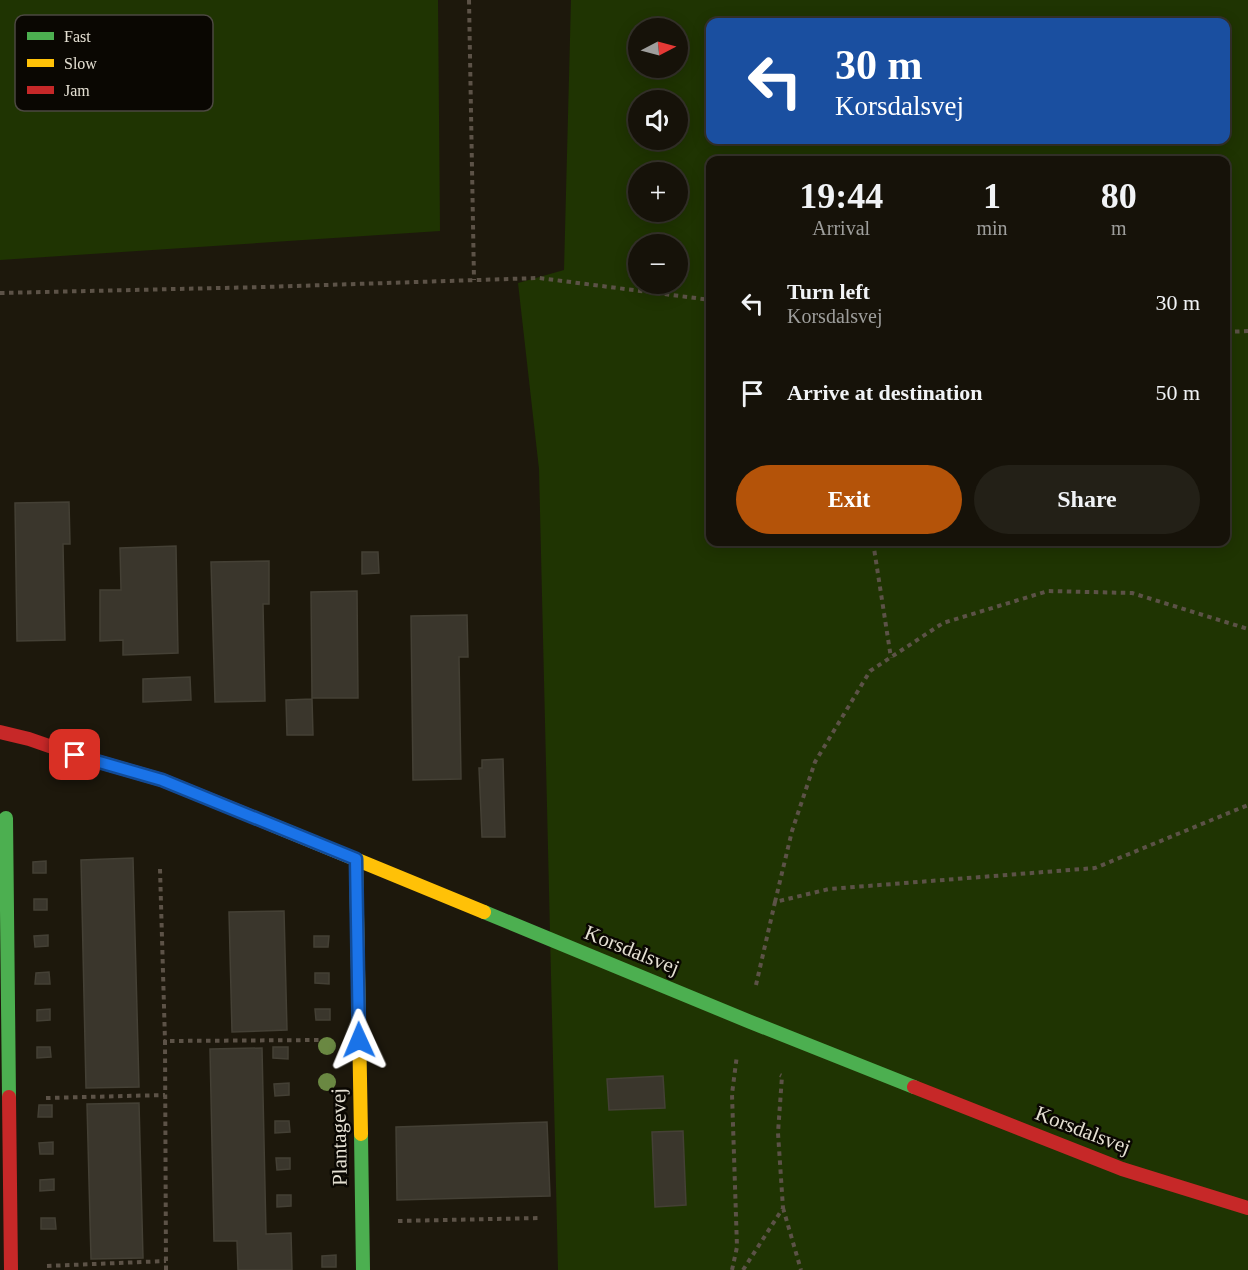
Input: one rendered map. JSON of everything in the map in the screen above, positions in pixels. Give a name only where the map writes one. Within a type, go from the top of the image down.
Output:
[{"type":"street","name":"Korsdalsvej","points":[[0,732],[162,780],[748,1021],[1122,1169],[1248,1208]]},
{"type":"street","points":[[6,818],[11,1269]]},
{"type":"street","name":"Plantagevej","points":[[356,859],[363,1270]]},
{"type":"path","points":[[469,0],[474,280]]},
{"type":"path","points":[[0,292],[264,287],[539,278],[706,299]]},
{"type":"path","points":[[1230,332],[1248,331]]},
{"type":"path","points":[[874,546],[891,658]]},
{"type":"path","points":[[748,1021],[792,831],[815,762],[870,671],[943,624],[1048,591],[1132,592],[1248,629]]},
{"type":"path","points":[[775,903],[829,889],[1095,868],[1248,805]]},
{"type":"path","points":[[160,869],[165,1041],[166,1270]]},
{"type":"path","points":[[165,1041],[359,1040]]},
{"type":"path","points":[[732,1270],[737,1247],[732,1094],[737,1053],[746,1058]]},
{"type":"path","points":[[773,1072],[782,1076],[778,1133],[783,1208],[801,1270]]},
{"type":"path","points":[[8,1099],[165,1095]]},
{"type":"path","points":[[743,1270],[783,1208]]},
{"type":"path","points":[[362,1241],[387,1240],[387,1221],[541,1218]]},
{"type":"path","points":[[11,1269],[166,1261]]},
{"type":"green space","points":[[0,0],[438,0],[440,231],[0,260]]},
{"type":"green space","points":[[571,0],[1248,0],[1248,1270],[558,1270],[539,469],[518,283],[564,270]]},
{"type":"building","points":[[69,502],[70,544],[63,544],[65,640],[17,641],[15,503]]},
{"type":"building","points":[[176,546],[178,653],[123,655],[123,640],[100,641],[100,590],[121,590],[120,548]]},
{"type":"building","points":[[362,552],[378,552],[379,573],[362,574]]},
{"type":"building","points":[[269,561],[269,604],[263,604],[265,701],[215,702],[211,562]]},
{"type":"building","points":[[357,591],[358,698],[312,698],[311,592]]},
{"type":"building","points":[[467,615],[468,657],[459,657],[461,779],[413,780],[411,616]]},
{"type":"building","points":[[190,677],[191,700],[143,702],[143,679]]},
{"type":"building","points":[[312,699],[313,735],[287,735],[286,700]]},
{"type":"building","points":[[503,759],[505,837],[482,837],[479,768],[482,768],[482,760]]},
{"type":"building","points":[[133,858],[139,1087],[86,1088],[81,860]]},
{"type":"building","points":[[46,861],[46,873],[33,873],[33,862]]},
{"type":"building","points":[[34,899],[47,899],[47,910],[34,910]]},
{"type":"building","points":[[284,911],[287,1030],[232,1032],[229,912]]},
{"type":"building","points":[[48,935],[48,946],[35,947],[34,936]]},
{"type":"building","points":[[314,936],[329,936],[328,947],[314,947]]},
{"type":"building","points":[[49,972],[50,984],[35,984],[36,973]]},
{"type":"building","points":[[315,973],[329,973],[329,984],[315,983]]},
{"type":"building","points":[[50,1009],[50,1020],[37,1021],[37,1010]]},
{"type":"building","points":[[315,1009],[330,1009],[330,1020],[316,1020]]},
{"type":"building","points":[[37,1047],[50,1047],[51,1057],[37,1058]]},
{"type":"building","points":[[273,1047],[288,1047],[288,1059],[273,1058]]},
{"type":"building","points":[[262,1048],[266,1234],[291,1233],[292,1270],[238,1270],[237,1241],[214,1241],[210,1049]]},
{"type":"building","points":[[663,1076],[665,1108],[609,1110],[607,1079]]},
{"type":"building","points":[[289,1083],[289,1095],[275,1096],[274,1084]]},
{"type":"building","points":[[139,1103],[143,1258],[91,1259],[87,1104]]},
{"type":"building","points":[[39,1105],[52,1105],[52,1117],[38,1117]]},
{"type":"building","points":[[275,1121],[289,1121],[290,1132],[275,1133]]},
{"type":"building","points":[[547,1122],[550,1196],[397,1200],[396,1127]]},
{"type":"building","points":[[683,1131],[686,1205],[655,1207],[652,1132]]},
{"type":"building","points":[[53,1142],[53,1154],[40,1154],[39,1143]]},
{"type":"building","points":[[276,1158],[290,1158],[290,1169],[277,1170]]},
{"type":"building","points":[[54,1179],[54,1190],[40,1191],[40,1180]]},
{"type":"building","points":[[277,1195],[291,1195],[291,1206],[277,1207]]},
{"type":"building","points":[[41,1218],[55,1218],[56,1229],[41,1229]]},
{"type":"building","points":[[336,1255],[336,1267],[322,1267],[322,1256]]},
{"type":"traffic: fast","points":[[6,818],[9,1097]]},
{"type":"traffic: fast","points":[[484,912],[914,1087]]},
{"type":"traffic: fast","points":[[361,1134],[363,1270]]},
{"type":"traffic: slow","points":[[270,824],[484,912]]},
{"type":"traffic: slow","points":[[356,859],[361,1134]]},
{"type":"traffic: jam","points":[[0,732],[162,780],[270,824]]},
{"type":"traffic: jam","points":[[914,1087],[1122,1169],[1248,1208]]},
{"type":"traffic: jam","points":[[9,1097],[11,1270]]},
{"type":"route","points":[[75,755],[162,780],[356,859],[359,1040]]}]
